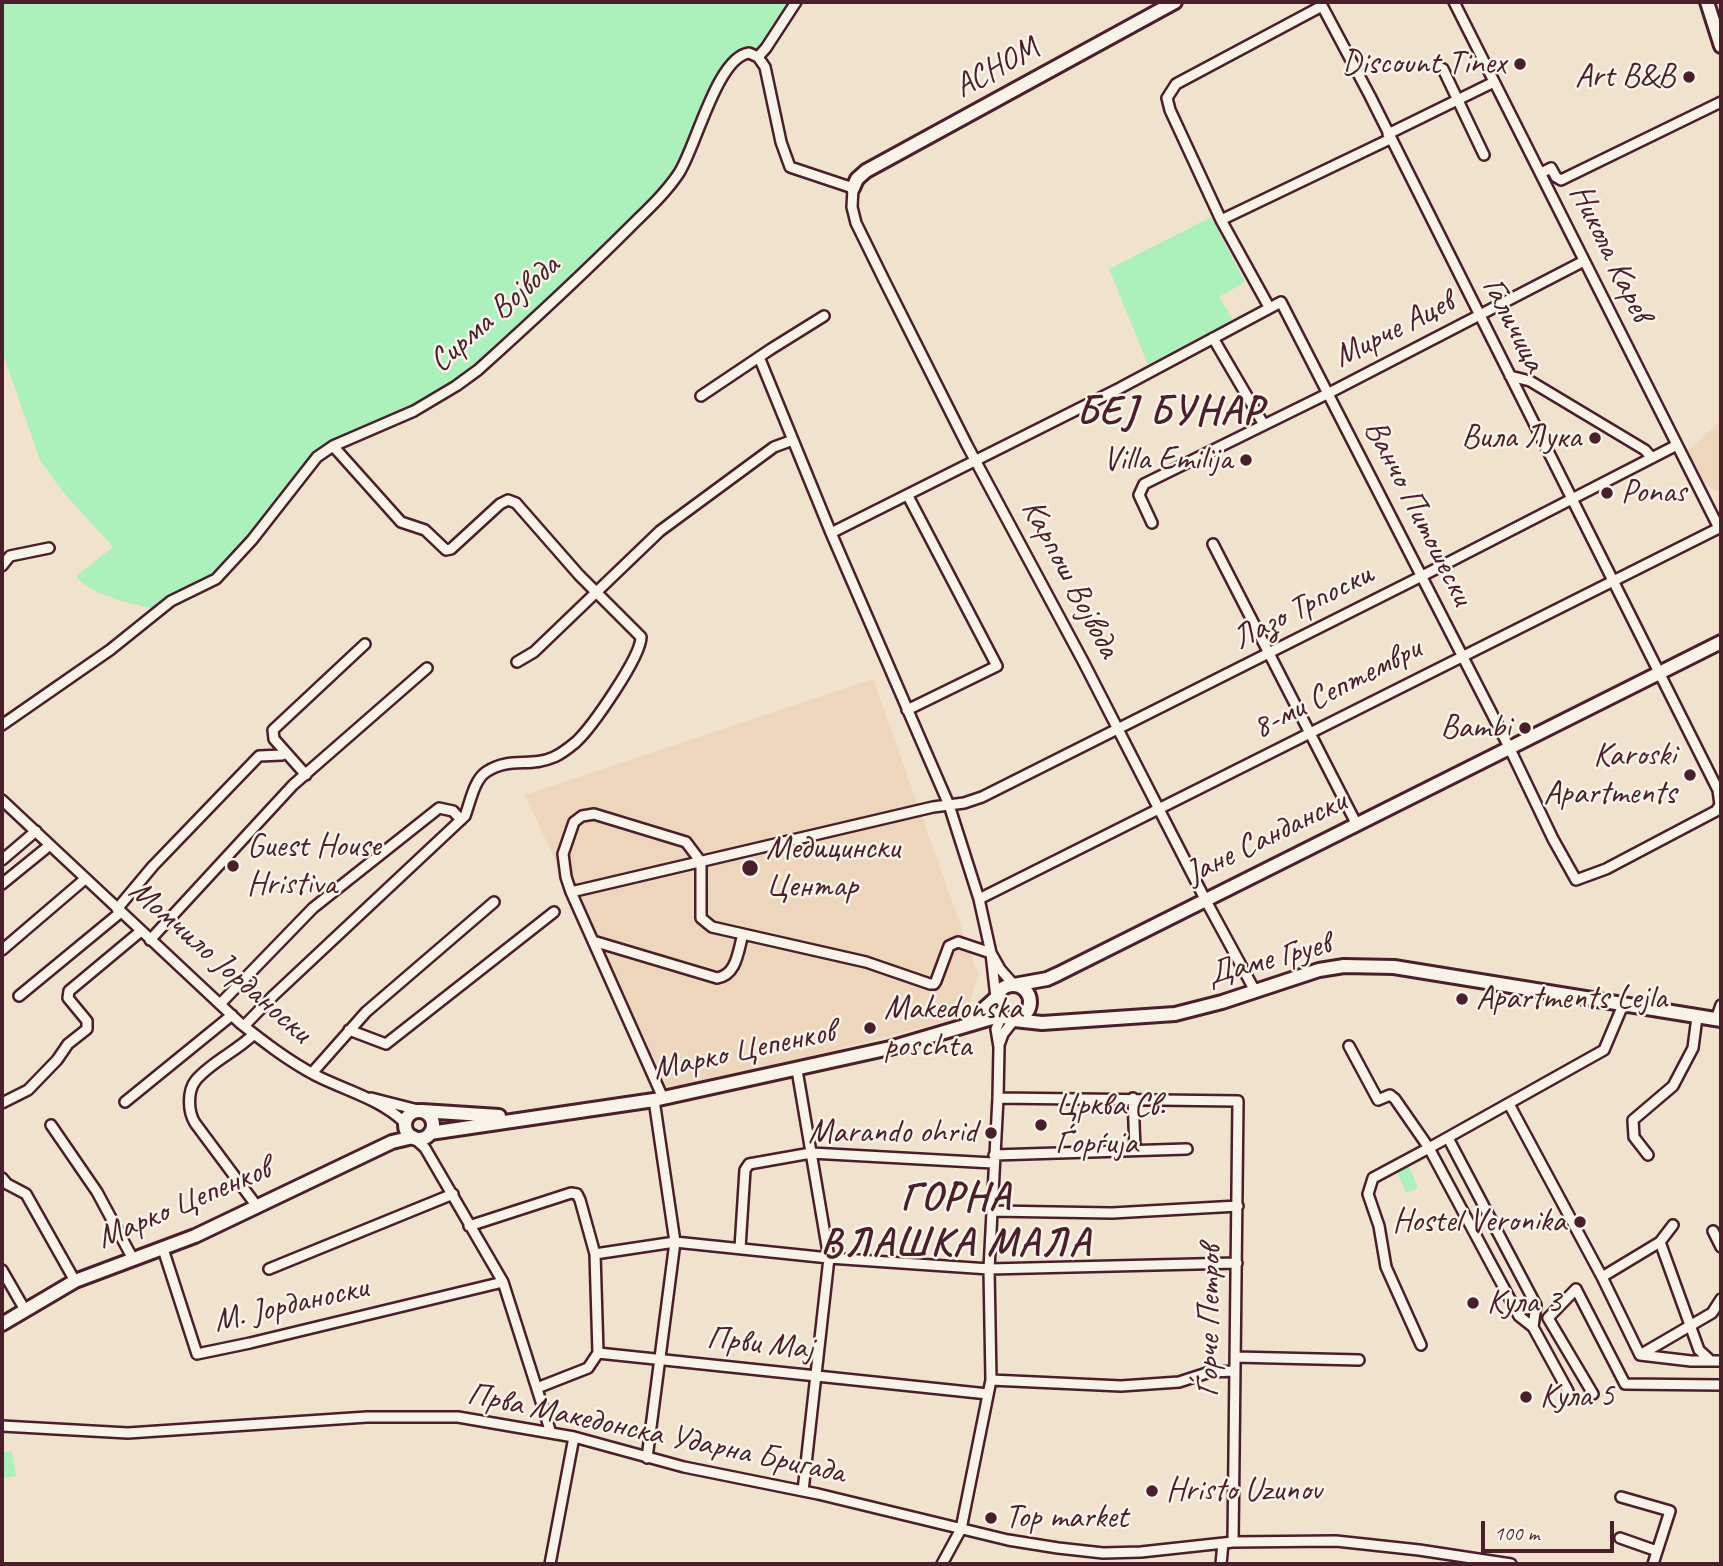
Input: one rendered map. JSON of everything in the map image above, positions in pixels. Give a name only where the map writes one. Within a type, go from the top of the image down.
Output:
[{"type":"street","points":[[796,2],[758,57],[768,76],[781,142],[790,167],[853,188]]},
{"type":"street","name":"АСНОМ","points":[[853,188],[857,179],[866,172],[1175,2]]},
{"type":"street","name":"Никола Карев","points":[[1454,2],[1718,528]]},
{"type":"street","points":[[1707,2],[1721,46]]},
{"type":"street","points":[[831,533],[1120,388],[1269,307],[1221,220],[1170,110],[1167,98],[1176,84],[1321,4]]},
{"type":"street","name":"Галичица","points":[[1321,4],[1658,672]]},
{"type":"street","name":"Сирма Војвода","points":[[2,725],[110,650],[171,601],[216,579],[252,540],[317,457],[333,446],[414,411],[456,386],[492,358],[661,198],[679,172],[714,92],[731,65],[745,53],[758,57]]},
{"type":"street","points":[[1439,67],[1443,69],[1484,155]]},
{"type":"street","points":[[1221,220],[1494,82]]},
{"type":"street","points":[[1541,173],[1551,168],[1561,180],[1721,102]]},
{"type":"street","name":"Карпош Војвода","points":[[853,188],[852,206],[859,230],[1255,991]]},
{"type":"street","name":"Мирче Ацев","points":[[1152,523],[1139,495],[1144,484],[1329,393],[1584,261]]},
{"type":"street","name":"Ванчо Питошески","points":[[1269,307],[1281,302],[1509,747]]},
{"type":"street","points":[[701,396],[824,316]]},
{"type":"street","points":[[1213,338],[1264,425]]},
{"type":"street","points":[[759,357],[831,533],[949,805],[979,899],[991,953],[997,1008],[1008,1018]]},
{"type":"street","points":[[1510,376],[1530,381],[1645,450],[1652,458]]},
{"type":"street","points":[[517,662],[534,652],[660,531],[774,447],[793,440]]},
{"type":"street","name":"Лазо Трпоски","points":[[571,892],[982,797],[1677,445]]},
{"type":"street","points":[[244,1026],[272,996],[465,816],[480,778],[486,772],[509,762],[536,763],[554,757],[576,742],[635,659],[641,645],[641,637],[571,567],[516,503],[508,500],[500,504],[451,549],[446,550],[425,530],[401,522],[333,446]]},
{"type":"street","points":[[907,710],[997,666],[908,496]]},
{"type":"street","name":"8-ми Септември","points":[[979,899],[1718,528]]},
{"type":"street","points":[[1213,544],[1357,825]]},
{"type":"street","points":[[2,566],[10,556],[49,548]]},
{"type":"street","name":"Јане Сандански","points":[[1014,985],[1047,979],[1721,642]]},
{"type":"street","points":[[306,775],[274,739],[273,730],[365,644]]},
{"type":"street","points":[[150,940],[293,785],[427,668]]},
{"type":"street","points":[[1509,747],[1576,880],[1606,869],[1710,815],[1720,804],[1718,790],[1658,672]]},
{"type":"street","points":[[19,996],[119,910],[153,866],[259,756],[286,753]]},
{"type":"street","name":"Момчило Јорданоски","points":[[2,800],[244,1026],[277,1053],[362,1096]]},
{"type":"street","points":[[220,1004],[313,908],[439,808],[453,811],[461,820]]},
{"type":"street","points":[[647,1458],[662,1360],[675,1242],[659,1099],[566,877],[563,853],[574,822],[582,816],[594,814],[686,842],[701,862],[701,918],[712,927],[866,962],[930,984],[936,981],[952,943],[958,942],[991,953],[1014,985],[1025,990],[1042,1016],[1054,1021]]},
{"type":"street","points":[[2,860],[36,831]]},
{"type":"street","points":[[2,884],[50,845]]},
{"type":"street","name":"Момчило Јорданоски","points":[[2,950],[85,879]]},
{"type":"street","points":[[312,1073],[366,1012],[494,902]]},
{"type":"street","points":[[349,1030],[386,1044],[554,912]]},
{"type":"street","points":[[2,1103],[28,1090],[57,1060],[68,1044],[87,1029],[87,1021],[68,998],[69,991],[141,931]]},
{"type":"street","points":[[593,942],[717,978],[732,971],[743,934]]},
{"type":"street","name":"Даме Груев","points":[[1008,1018],[1029,1023],[1175,1014],[1319,970],[1368,965],[1719,1020]]},
{"type":"street","name":"Јане Сандански","points":[[1030,1000],[1047,979]]},
{"type":"street","points":[[966,1025],[996,998],[1001,990],[1014,985]]},
{"type":"street","points":[[999,1047],[996,1036],[997,1022],[1024,1015],[1028,1011],[1030,1000]]},
{"type":"street","points":[[1421,1345],[1386,1267],[1379,1226],[1368,1194],[1373,1178],[1604,1050],[1623,1004]]},
{"type":"street","points":[[1719,1020],[1721,1005]]},
{"type":"street","points":[[125,1102],[232,1015]]},
{"type":"street","points":[[1648,1155],[1634,1137],[1633,1120],[1673,1086],[1693,1048],[1696,1017]]},
{"type":"street","points":[[942,1564],[961,1529],[991,1380],[989,1269],[999,1047],[1008,1018]]},
{"type":"street","name":"Марко Цепенков","points":[[531,1117],[659,1099],[797,1070],[912,1042],[966,1025],[1008,1018]]},
{"type":"street","points":[[980,1023],[996,1036]]},
{"type":"street","points":[[254,1034],[195,1080],[190,1101],[191,1117],[256,1205]]},
{"type":"street","points":[[1349,1046],[1378,1100],[1390,1094],[1429,1148],[1519,1316],[1533,1327],[1568,1391]]},
{"type":"street","points":[[797,1070],[829,1258],[803,1491]]},
{"type":"street","points":[[362,1096],[422,1111],[432,1120],[417,1134]]},
{"type":"street","points":[[362,1096],[394,1113],[417,1134],[503,1282],[551,1433]]},
{"type":"street","points":[[998,1098],[1133,1098],[1135,1149]]},
{"type":"street","name":"Ѓорче Петров","points":[[1133,1098],[1238,1101],[1236,1357],[1228,1542],[1222,1564]]},
{"type":"street","points":[[1509,1104],[1602,1277],[1640,1355]]},
{"type":"street","points":[[417,1134],[413,1112],[531,1117]]},
{"type":"street","points":[[417,1134],[531,1117]]},
{"type":"street","points":[[51,1125],[97,1192],[133,1259]]},
{"type":"street","name":"Марко Цепенков","points":[[2,1324],[75,1281],[195,1236],[392,1142],[417,1134]]},
{"type":"street","points":[[1448,1138],[1536,1305],[1533,1327]]},
{"type":"street","points":[[740,1248],[745,1170],[749,1164],[761,1161],[811,1153],[994,1159],[1135,1149],[1187,1149]]},
{"type":"street","points":[[2,1178],[7,1184],[26,1194],[75,1281]]},
{"type":"street","points":[[469,1226],[570,1193],[577,1194],[580,1200],[595,1254],[597,1353],[587,1368],[537,1388]]},
{"type":"street","points":[[270,1269],[453,1194]]},
{"type":"street","points":[[992,1211],[1112,1213],[1238,1206]]},
{"type":"street","points":[[1602,1277],[1660,1242],[1673,1224]]},
{"type":"street","points":[[1713,1231],[1721,1247]]},
{"type":"street","points":[[595,1254],[675,1242],[829,1258],[989,1269],[1237,1263]]},
{"type":"street","points":[[1660,1242],[1699,1350],[1716,1361]]},
{"type":"street","name":"М. Јорданоски","points":[[163,1249],[197,1354],[503,1282]]},
{"type":"street","points":[[2,1270],[26,1310]]},
{"type":"street","points":[[1593,1394],[1548,1318],[1576,1289],[1625,1384],[1721,1385]]},
{"type":"street","points":[[1640,1355],[1712,1313],[1721,1299]]},
{"type":"street","points":[[1691,1361],[1699,1350]]},
{"type":"street","name":"Први Мај","points":[[597,1353],[988,1394]]},
{"type":"street","points":[[1640,1355],[1716,1361]]},
{"type":"street","points":[[1236,1357],[1359,1360]]},
{"type":"street","points":[[991,1380],[1121,1386],[1179,1382],[1210,1372],[1235,1371]]},
{"type":"street","name":"Прва Македонска Ударна Бригада","points":[[2,1426],[93,1432],[158,1432],[407,1415],[458,1417],[573,1437],[647,1458],[803,1491],[961,1529],[1058,1548],[1103,1553],[1141,1552],[1228,1542],[1336,1541],[1509,1564]]},
{"type":"street","points":[[550,1564],[573,1437]]},
{"type":"street","points":[[1622,1497],[1670,1511],[1653,1564]]},
{"type":"street","points":[[1620,1538],[1657,1551]]},
{"type":"shaded area","points":[[1721,420],[1721,494],[1693,476],[1683,456]]},
{"type":"shaded area","name":"Медицински Центар","points":[[873,679],[978,974],[966,1016],[663,1094],[525,795]]},
{"type":"green space","points":[[2,2],[796,2],[766,48],[731,65],[693,143],[661,198],[456,386],[317,457],[216,579],[161,610],[102,594],[82,583],[76,576],[113,547],[63,492],[40,460],[2,351]]},
{"type":"green space","points":[[1211,217],[1245,282],[1219,297],[1233,320],[1148,365],[1109,269]]},
{"type":"green space","points":[[1409,1167],[1418,1188],[1406,1193],[1397,1172]]},
{"type":"green space","points":[[12,1451],[16,1476],[2,1479],[2,1452]]},
{"type":"place","name":"Discount Tinex","points":[[1520,64]]},
{"type":"place","name":"Art B&B","points":[[1689,77]]},
{"type":"place","name":"Вила Лука","points":[[1595,438]]},
{"type":"place","name":"Villa Emilija","points":[[1246,460]]},
{"type":"place","name":"Ponas","points":[[1607,493]]},
{"type":"place","name":"Bambi","points":[[1525,728]]},
{"type":"place","name":"Karoski Apartments","points":[[1690,775]]},
{"type":"place","name":"Guest House Hristiva","points":[[233,866]]},
{"type":"place","name":"Медицински Центар","points":[[750,868]]},
{"type":"place","name":"Apartments Lejla","points":[[1462,999]]},
{"type":"place","name":"Makedonska poschta","points":[[870,1028]]},
{"type":"place","name":"Црква Св. Ѓoрѓијa","points":[[1041,1125]]},
{"type":"place","name":"Marando ohrid","points":[[991,1133]]},
{"type":"place","name":"Hostel Veronika","points":[[1580,1222]]},
{"type":"place","name":"Кула 3","points":[[1473,1303]]},
{"type":"place","name":"Кула 5","points":[[1526,1397]]},
{"type":"place","name":"Hristo Uzunov","points":[[1152,1491]]},
{"type":"place","name":"Top market","points":[[991,1518]]},
{"type":"district","name":"БЕЈ БУНАР","points":[[1170,413]]},
{"type":"district","name":"ГОРНА ВЛАШКА МАЛА","points":[[956,1222]]}]
